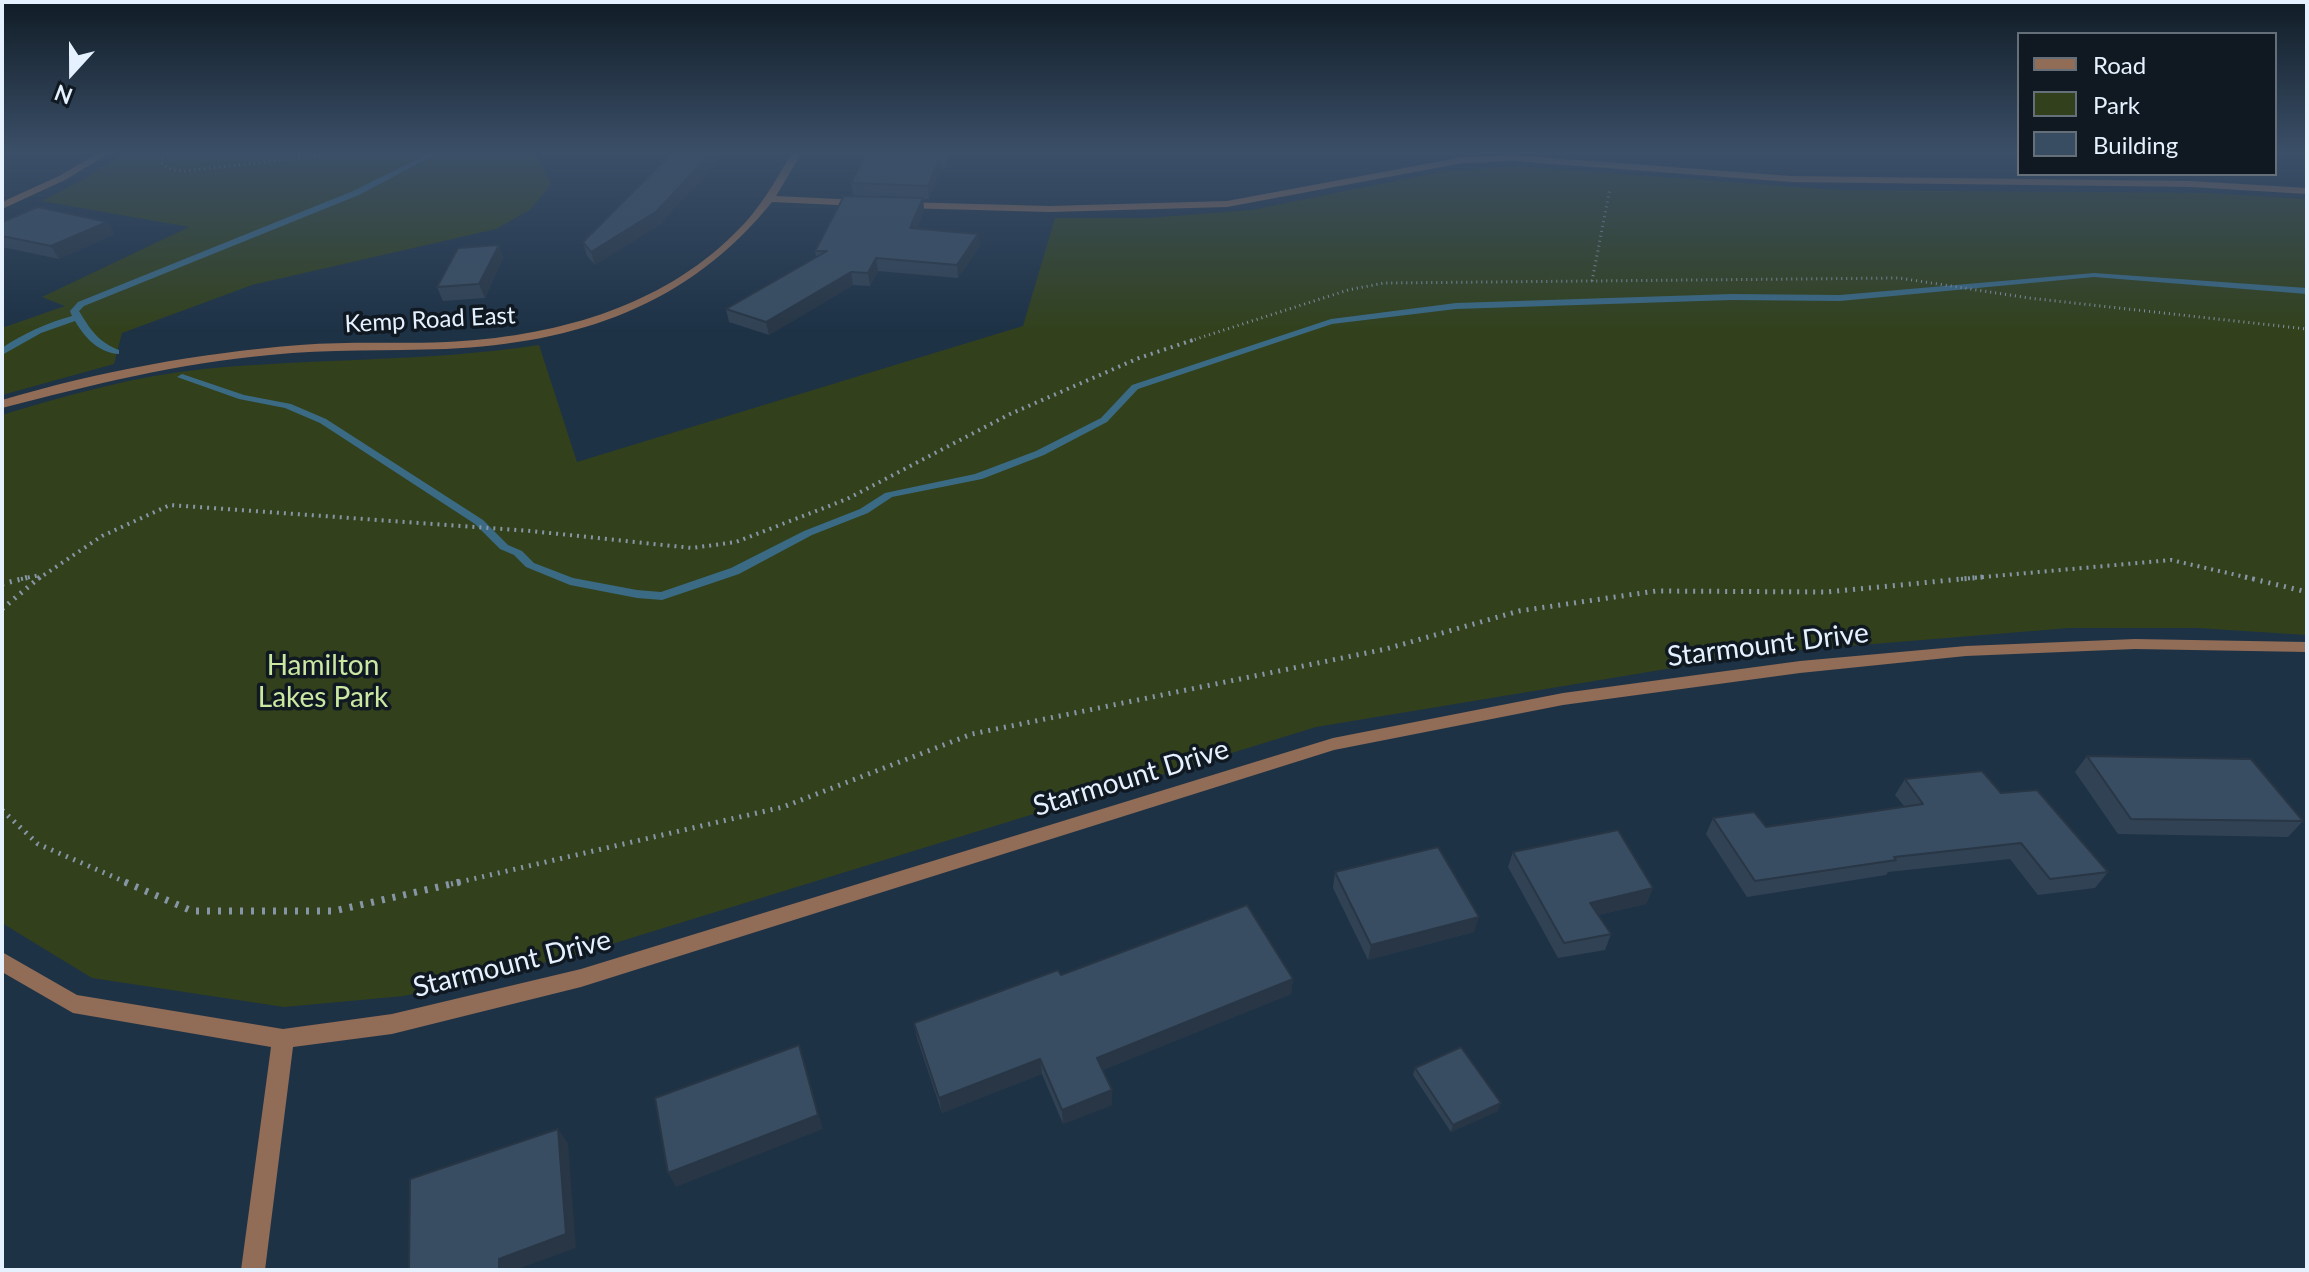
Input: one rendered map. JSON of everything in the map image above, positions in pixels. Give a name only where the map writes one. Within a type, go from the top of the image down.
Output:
[{"type":"street","name":"Kemp Road East","points":[[2,404],[97,377],[202,357],[308,348],[468,344],[525,337],[584,323],[619,312],[681,284],[707,265],[756,213]]},
{"type":"street","name":"Starmount Drive","points":[[2,961],[73,1004],[283,1039],[392,1024],[581,978],[1333,744],[1563,699],[1800,667],[1966,651],[2135,644],[2307,647]]},
{"type":"street","points":[[253,1270],[283,1039]]},
{"type":"path","points":[[1592,281],[1605,213]]},
{"type":"path","points":[[2,609],[71,554],[132,517],[170,505],[531,531],[692,548],[736,542],[847,499],[1010,414],[1139,358],[1348,290],[1384,283],[1899,278],[2307,329]]},
{"type":"path","points":[[2,810],[38,844],[192,911],[334,911],[783,807],[972,734],[1386,649],[1519,611],[1656,591],[1827,592],[2171,560],[2307,592]]},
{"type":"path","points":[[2,584],[45,574]]},
{"type":"green space","points":[[112,213],[523,213],[496,229],[252,285],[122,333],[114,364],[2,395],[2,328],[65,306],[42,297],[189,227]]},
{"type":"green space","name":"Hamilton Lakes Park","points":[[1208,213],[2307,213],[2307,635],[2197,628],[2069,628],[1763,653],[1316,727],[576,955],[404,996],[284,1007],[92,978],[2,923],[2,415],[102,387],[178,372],[456,354],[539,345],[577,462],[1023,326],[1055,218],[1148,218]]},
{"type":"building","points":[[23,213],[67,213],[107,222],[51,246],[2,236],[2,222]]},
{"type":"building","points":[[612,213],[653,213],[591,252],[583,242]]},
{"type":"building","points":[[835,213],[916,213],[910,228],[978,234],[957,265],[876,258],[868,273],[851,272],[766,322],[726,309],[827,251],[815,251]]},
{"type":"building","points":[[499,245],[479,284],[437,287],[458,248]]},
{"type":"building","points":[[2087,756],[2251,759],[2303,821],[2131,819]]},
{"type":"building","points":[[1982,771],[2001,793],[2037,790],[2108,872],[2050,879],[2021,843],[1894,857],[1896,860],[1755,881],[1713,818],[1754,812],[1766,827],[1923,804],[1905,779]]},
{"type":"building","points":[[1618,830],[1653,888],[1590,903],[1611,934],[1564,943],[1513,852]]},
{"type":"building","points":[[1438,847],[1479,917],[1371,945],[1335,872]]},
{"type":"building","points":[[1247,905],[1293,979],[1097,1058],[1112,1090],[1062,1110],[1040,1059],[939,1098],[914,1023],[1058,970],[1061,975]]},
{"type":"building","points":[[799,1045],[818,1115],[668,1173],[655,1098]]},
{"type":"building","points":[[1461,1047],[1501,1103],[1453,1125],[1415,1068]]},
{"type":"building","points":[[558,1129],[566,1234],[499,1259],[499,1270],[409,1270],[410,1179]]},
{"type":"waterway","points":[[78,317],[74,311],[81,304],[306,213]]},
{"type":"waterway","points":[[182,377],[242,397],[288,406],[323,421],[479,522],[504,547],[518,553],[530,565],[570,581],[662,596],[735,571],[808,533],[864,511],[889,495],[978,477],[1040,453],[1104,420],[1135,387],[1331,322],[1456,306],[1731,297],[1840,298],[2094,275],[2307,291]]},
{"type":"waterway","points":[[2,352],[38,331],[78,317]]},
{"type":"waterway","points":[[78,317],[95,341],[116,352]]}]
